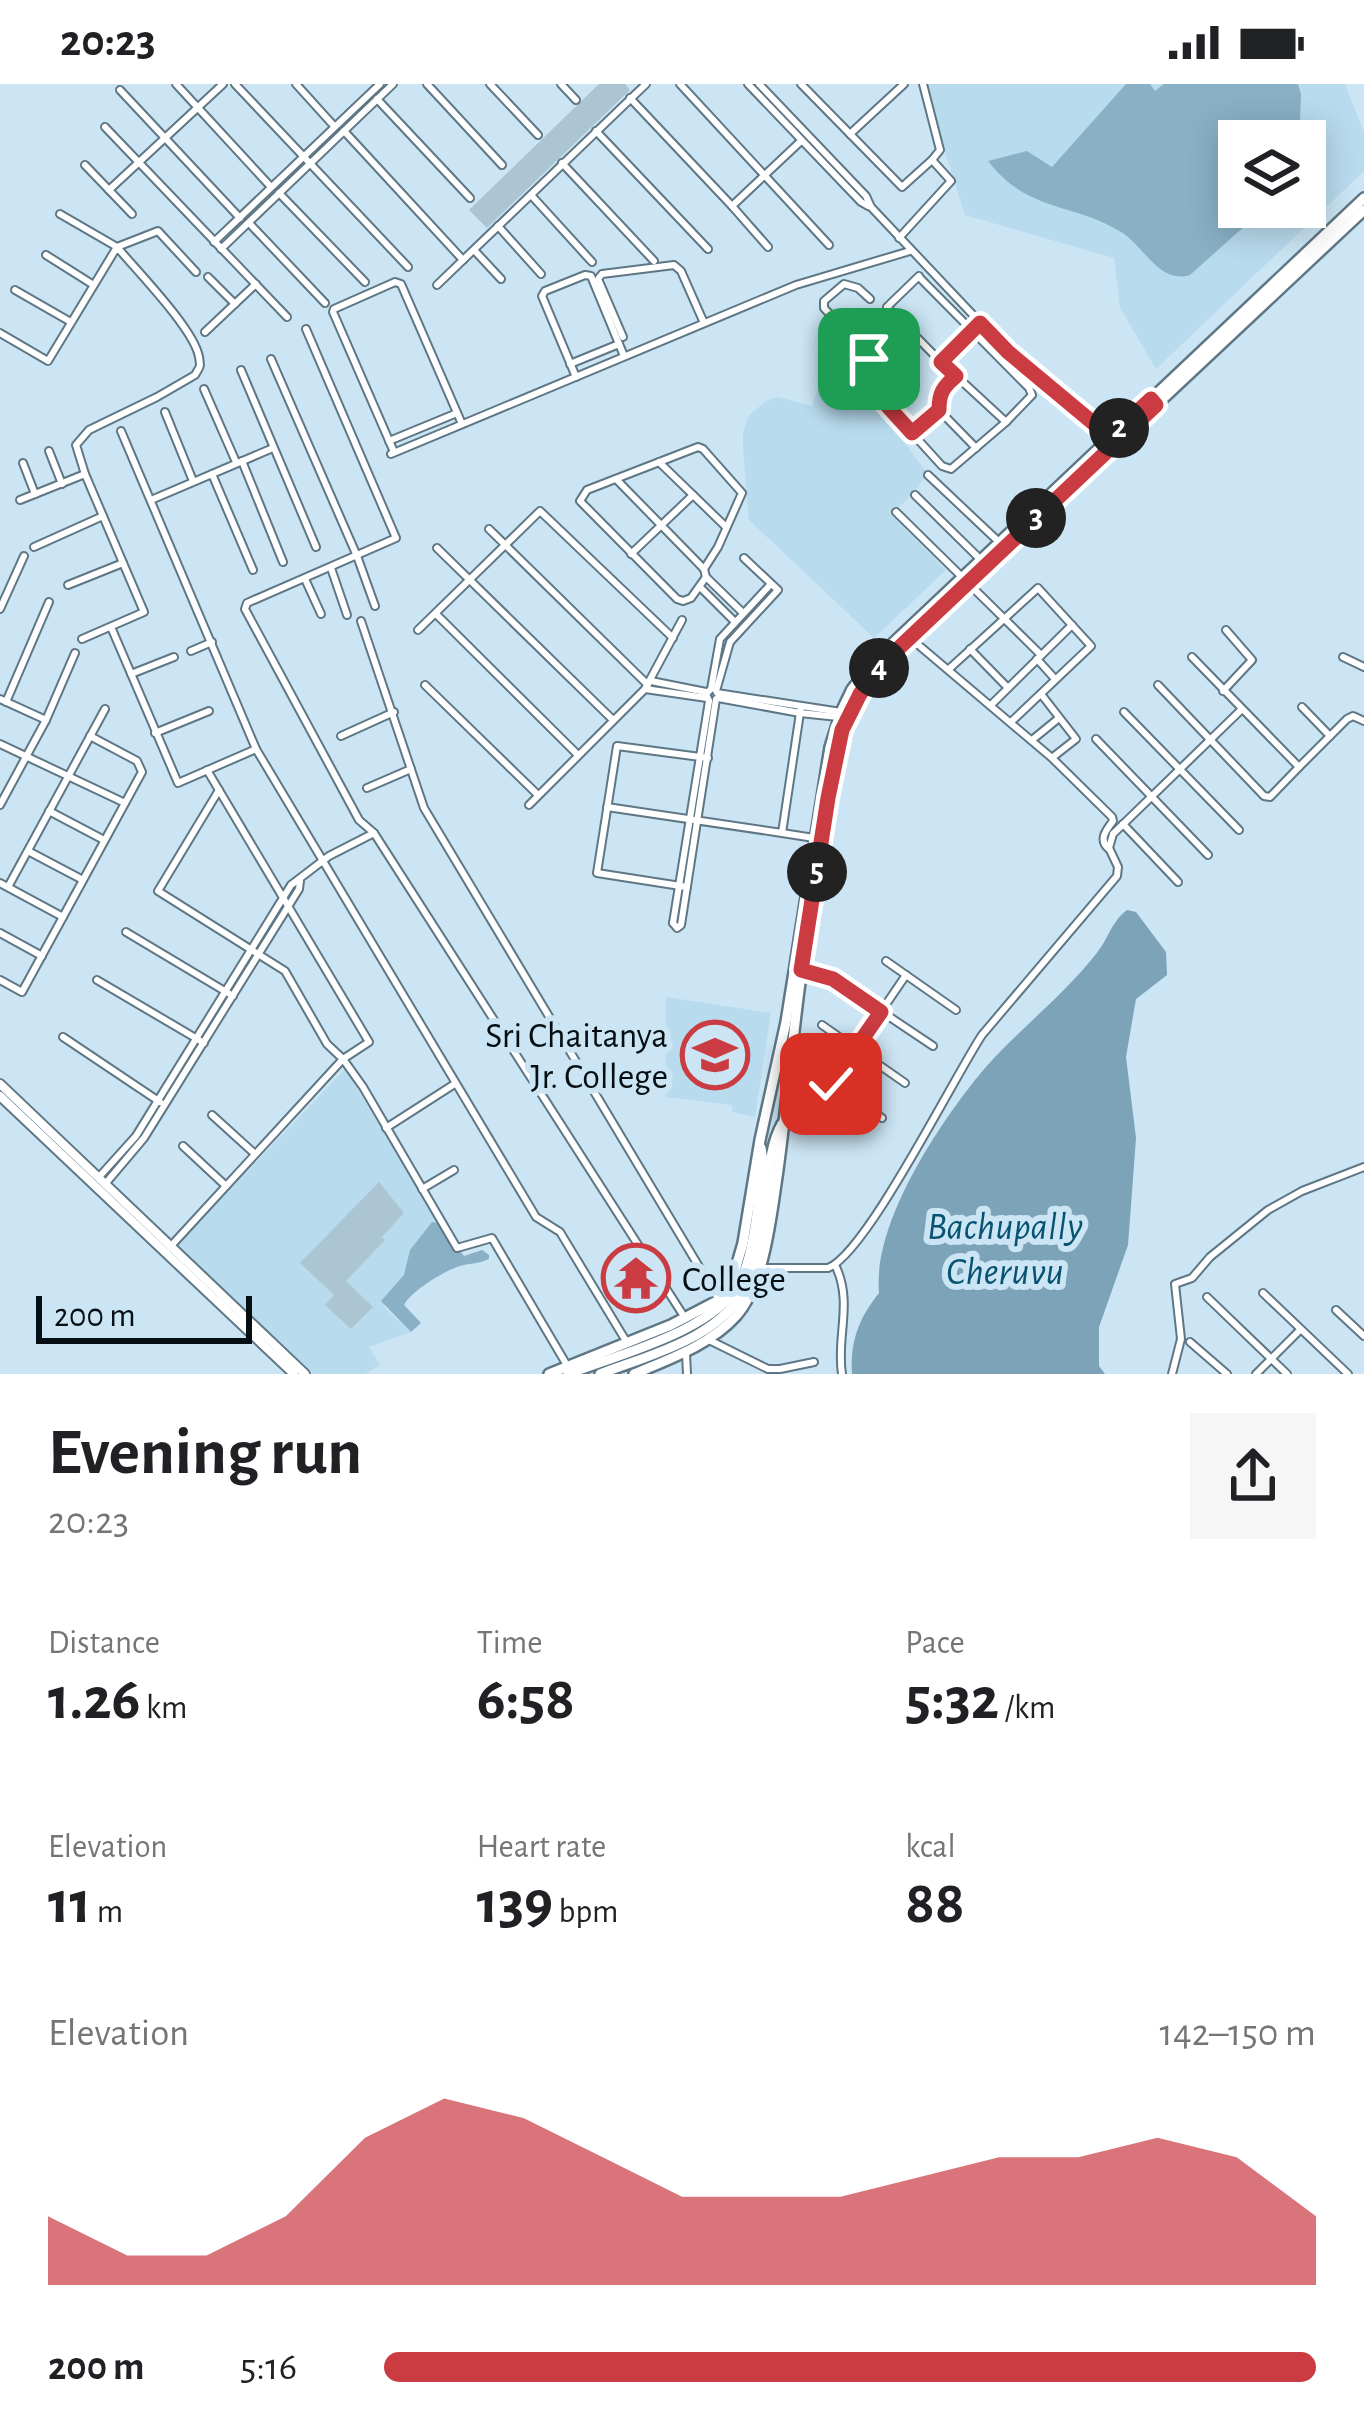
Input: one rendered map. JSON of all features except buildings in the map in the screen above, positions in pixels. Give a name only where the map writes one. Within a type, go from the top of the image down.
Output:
[{"type":"main road","points":[[634,1374],[707,1339],[738,1315],[750,1298],[769,1230],[828,798],[842,730],[869,679],[980,559],[1154,402],[1364,198]]},
{"type":"main road","points":[[568,1370],[686,1318],[719,1300],[730,1288],[786,1022],[830,747],[852,689],[876,659],[1364,209]]},
{"type":"main road","points":[[0,1084],[305,1374]]},
{"type":"main road","points":[[0,1096],[294,1374]]},
{"type":"main road","points":[[600,1374],[692,1336],[734,1305],[747,1285],[764,1214],[774,1139],[785,1118]]},
{"type":"main road","points":[[550,1374],[680,1332],[713,1316],[726,1302],[740,1285],[746,1267],[764,1161],[760,1139]]},
{"type":"street","points":[[176,84],[271,187]]},
{"type":"street","points":[[109,190],[223,84]]},
{"type":"street","points":[[235,84],[408,267]]},
{"type":"street","points":[[296,84],[335,127]]},
{"type":"street","points":[[357,84],[368,96]]},
{"type":"street","points":[[218,245],[279,193],[335,127],[380,84]]},
{"type":"street","points":[[244,221],[271,187],[344,131],[393,84]]},
{"type":"street","points":[[427,84],[502,165]]},
{"type":"street","points":[[490,84],[538,135]]},
{"type":"street","points":[[561,84],[576,100]]},
{"type":"street","points":[[437,285],[646,84]]},
{"type":"street","points":[[680,84],[829,245]]},
{"type":"street","points":[[748,84],[805,138]]},
{"type":"street","points":[[759,84],[861,202],[871,207],[1008,352],[1110,437]]},
{"type":"street","points":[[801,84],[902,187],[940,150],[923,84]]},
{"type":"street","points":[[850,134],[904,84]]},
{"type":"street","points":[[120,90],[325,303]]},
{"type":"street","points":[[630,98],[768,247]]},
{"type":"street","points":[[377,100],[470,198]]},
{"type":"street","points":[[105,127],[287,317]]},
{"type":"street","points":[[344,131],[463,260]]},
{"type":"street","points":[[596,131],[708,250]]},
{"type":"street","points":[[732,206],[805,138]]},
{"type":"street","points":[[899,238],[951,181],[932,160]]},
{"type":"street","points":[[562,163],[654,261]]},
{"type":"street","points":[[85,165],[132,214]]},
{"type":"street","points":[[279,193],[365,282]]},
{"type":"street","points":[[531,195],[592,262]]},
{"type":"street","points":[[60,214],[117,247],[190,337],[200,361],[195,375],[88,430],[76,445],[144,613],[82,639]]},
{"type":"street","points":[[498,226],[541,274]]},
{"type":"street","points":[[0,332],[48,361],[117,247],[158,231],[196,272]]},
{"type":"street","points":[[474,250],[501,279]]},
{"type":"street","points":[[462,424],[401,284],[395,282],[334,309],[393,453],[824,275],[910,251]]},
{"type":"street","points":[[46,255],[92,284]]},
{"type":"street","points":[[624,357],[598,279],[602,274],[674,265],[704,323]]},
{"type":"street","points":[[927,269],[887,307],[1006,422]]},
{"type":"street","points":[[576,377],[542,296],[544,291],[589,274],[621,340]]},
{"type":"street","points":[[208,277],[235,304]]},
{"type":"street","points":[[870,299],[844,284],[824,301],[824,308],[866,353],[869,359],[863,379],[951,470],[1032,395],[919,277]]},
{"type":"street","points":[[205,332],[256,284]]},
{"type":"street","points":[[15,290],[71,322]]},
{"type":"street","points":[[941,362],[980,323]]},
{"type":"street","points":[[305,329],[397,538],[247,603],[245,609],[359,820],[374,833],[686,1318]]},
{"type":"street","points":[[570,364],[621,340]]},
{"type":"street","points":[[271,359],[375,605]]},
{"type":"street","points":[[241,370],[316,547]]},
{"type":"street","points":[[956,376],[944,386],[939,410],[976,448]]},
{"type":"street","points":[[204,389],[283,562]]},
{"type":"street","points":[[912,433],[939,410]]},
{"type":"street","points":[[165,412],[194,482]]},
{"type":"street","points":[[389,441],[457,413]]},
{"type":"street","points":[[122,431],[256,749],[536,1217],[560,1232],[626,1341]]},
{"type":"street","points":[[151,500],[273,448]]},
{"type":"street","points":[[703,448],[742,493],[700,587],[686,601],[677,599],[580,501],[586,490],[616,479],[703,448]]},
{"type":"street","points":[[49,451],[62,484]]},
{"type":"street","points":[[659,462],[727,528]]},
{"type":"street","points":[[23,463],[35,494]]},
{"type":"street","points":[[20,500],[85,474]]},
{"type":"street","points":[[212,474],[253,570]]},
{"type":"street","points":[[928,476],[999,542]]},
{"type":"street","points":[[616,479],[747,617]]},
{"type":"street","points":[[631,554],[693,495]]},
{"type":"street","points":[[916,495],[980,559]]},
{"type":"street","points":[[418,630],[543,512],[673,638]]},
{"type":"street","points":[[896,512],[1004,619],[1056,680]]},
{"type":"street","points":[[34,547],[103,516]]},
{"type":"street","points":[[489,529],[648,685],[840,715]]},
{"type":"street","points":[[437,548],[613,721]]},
{"type":"street","points":[[0,609],[24,556]]},
{"type":"street","points":[[683,886],[677,928],[674,923],[695,819],[712,695],[739,626],[778,590],[744,558]]},
{"type":"street","points":[[68,585],[123,563]]},
{"type":"street","points":[[330,567],[347,615]]},
{"type":"street","points":[[305,578],[321,614]]},
{"type":"street","points":[[700,587],[739,626]]},
{"type":"street","points":[[949,669],[1038,588],[1091,646],[1011,722]]},
{"type":"street","points":[[46,720],[3,701],[49,602]]},
{"type":"street","points":[[436,614],[578,755]]},
{"type":"street","points":[[529,805],[648,685],[682,620]]},
{"type":"street","points":[[361,621],[424,808],[719,1300]]},
{"type":"street","points":[[991,705],[1072,625]]},
{"type":"street","points":[[111,626],[178,782],[256,749]]},
{"type":"street","points":[[1223,691],[1252,660],[1226,630]]},
{"type":"street","points":[[758,1268],[836,1266],[898,1180],[982,1035],[1117,876],[1118,867],[1103,839],[1112,817],[1032,740],[909,637]]},
{"type":"street","points":[[191,651],[212,642]]},
{"type":"street","points":[[970,650],[1008,688]]},
{"type":"street","points":[[1,800],[46,720],[75,653]]},
{"type":"street","points":[[131,674],[174,657]]},
{"type":"street","points":[[1192,657],[1299,767]]},
{"type":"street","points":[[1343,657],[1364,668]]},
{"type":"street","points":[[425,685],[538,795]]},
{"type":"street","points":[[1158,685],[1268,798],[1353,716],[1364,722]]},
{"type":"street","points":[[1041,694],[1076,739],[1052,758]]},
{"type":"street","points":[[1302,707],[1330,736]]},
{"type":"street","points":[[63,917],[4,885],[105,709]]},
{"type":"street","points":[[1109,850],[1113,834],[1242,709]]},
{"type":"street","points":[[782,833],[801,710]]},
{"type":"street","points":[[155,733],[209,711]]},
{"type":"street","points":[[341,736],[394,712]]},
{"type":"street","points":[[1124,712],[1240,830]]},
{"type":"street","points":[[1032,740],[1059,718]]},
{"type":"street","points":[[0,980],[22,992],[142,772],[137,760],[90,736]]},
{"type":"street","points":[[1096,740],[1208,855]]},
{"type":"street","points":[[0,744],[125,803]]},
{"type":"street","points":[[683,886],[597,873],[616,746],[704,758]]},
{"type":"street","points":[[367,788],[411,769]]},
{"type":"street","points":[[170,1247],[343,1059],[369,1042],[207,770]]},
{"type":"street","points":[[219,790],[158,891],[285,971],[457,1248],[492,1238],[568,1370]]},
{"type":"street","points":[[607,807],[814,838]]},
{"type":"street","points":[[49,811],[105,841]]},
{"type":"street","points":[[1124,824],[1178,882]]},
{"type":"street","points":[[102,1180],[161,1103],[259,953],[291,885],[324,860],[374,833]]},
{"type":"street","points":[[28,850],[83,880]]},
{"type":"street","points":[[229,993],[250,947],[285,901]]},
{"type":"street","points":[[126,932],[229,993]]},
{"type":"street","points":[[0,933],[42,956]]},
{"type":"street","points":[[886,961],[956,1010]]},
{"type":"street","points":[[801,970],[833,979],[933,1046]]},
{"type":"street","points":[[831,1084],[906,975]]},
{"type":"street","points":[[98,980],[200,1041]]},
{"type":"street","points":[[822,1025],[904,1083]]},
{"type":"street","points":[[63,1037],[161,1103]]},
{"type":"street","points":[[817,1076],[882,1118]]},
{"type":"street","points":[[386,1128],[454,1084]]},
{"type":"street","points":[[212,1115],[255,1154]]},
{"type":"street","points":[[183,1146],[226,1186]]},
{"type":"street","points":[[1172,1374],[1181,1339],[1175,1284],[1192,1278],[1210,1257],[1268,1210],[1364,1167]]},
{"type":"street","points":[[422,1189],[454,1170]]},
{"type":"street","points":[[836,1266],[843,1282],[842,1374]]},
{"type":"street","points":[[1263,1293],[1348,1374]]},
{"type":"street","points":[[1207,1297],[1287,1374]]},
{"type":"street","points":[[1336,1310],[1364,1336]]},
{"type":"street","points":[[1256,1374],[1300,1330]]},
{"type":"street","points":[[707,1339],[768,1369],[814,1362]]},
{"type":"street","points":[[1190,1342],[1227,1374]]},
{"type":"street","points":[[686,1351],[688,1374]]},
{"type":"shaded area","points":[[599,84],[625,84],[630,90],[487,228],[469,210]]},
{"type":"shaded area","points":[[928,84],[1345,84],[1364,133],[1364,171],[1326,207],[1326,120],[1218,120],[1218,228],[1304,228],[1156,369],[1120,308],[1114,258],[965,215]]},
{"type":"shaded area","points":[[1126,84],[1150,84],[1155,91],[1164,84],[1298,84],[1301,120],[1218,120],[1218,228],[1243,228],[1190,275],[1179,277],[1161,269],[1129,238],[1103,222],[1019,190],[988,161],[1027,151],[1052,167]]},
{"type":"shaded area","points":[[832,347],[928,474],[890,513],[946,570],[874,638],[749,520],[743,433],[749,415],[778,397],[812,406]]},
{"type":"shaded area","name":"Sri Chaitanya Jr. College","points":[[666,997],[771,1013],[755,1117],[732,1112],[732,1105],[666,1097]]},
{"type":"shaded area","points":[[345,1069],[461,1259],[383,1306],[411,1332],[369,1347],[380,1365],[365,1374],[314,1374],[176,1246]]},
{"type":"shaded area","points":[[379,1182],[404,1213],[346,1281],[373,1307],[351,1329],[325,1305],[334,1295],[300,1263]]},
{"type":"shaded area","points":[[432,1222],[438,1223],[464,1256],[482,1250],[489,1259],[453,1269],[413,1294],[404,1305],[421,1323],[411,1332],[381,1301],[404,1275],[410,1250]]},
{"type":"water","name":"Bachupally Cheruvu","points":[[1127,910],[1136,912],[1166,952],[1167,975],[1136,999],[1126,1057],[1136,1138],[1128,1245],[1099,1327],[1099,1366],[1105,1374],[852,1374],[857,1330],[879,1293],[886,1238],[925,1152],[975,1080],[1082,971]]},
{"type":"place","name":"Sri Chaitanya Jr. College","points":[[715,1055]]},
{"type":"place","name":"College","points":[[636,1278]]},
{"type":"route","points":[[831,1084],[881,1012],[833,979],[801,970],[828,798],[848,715],[882,664],[1156,405],[1151,399],[1110,437],[980,323],[941,362],[956,376],[939,396],[939,410],[912,433],[863,379],[869,359]]}]
